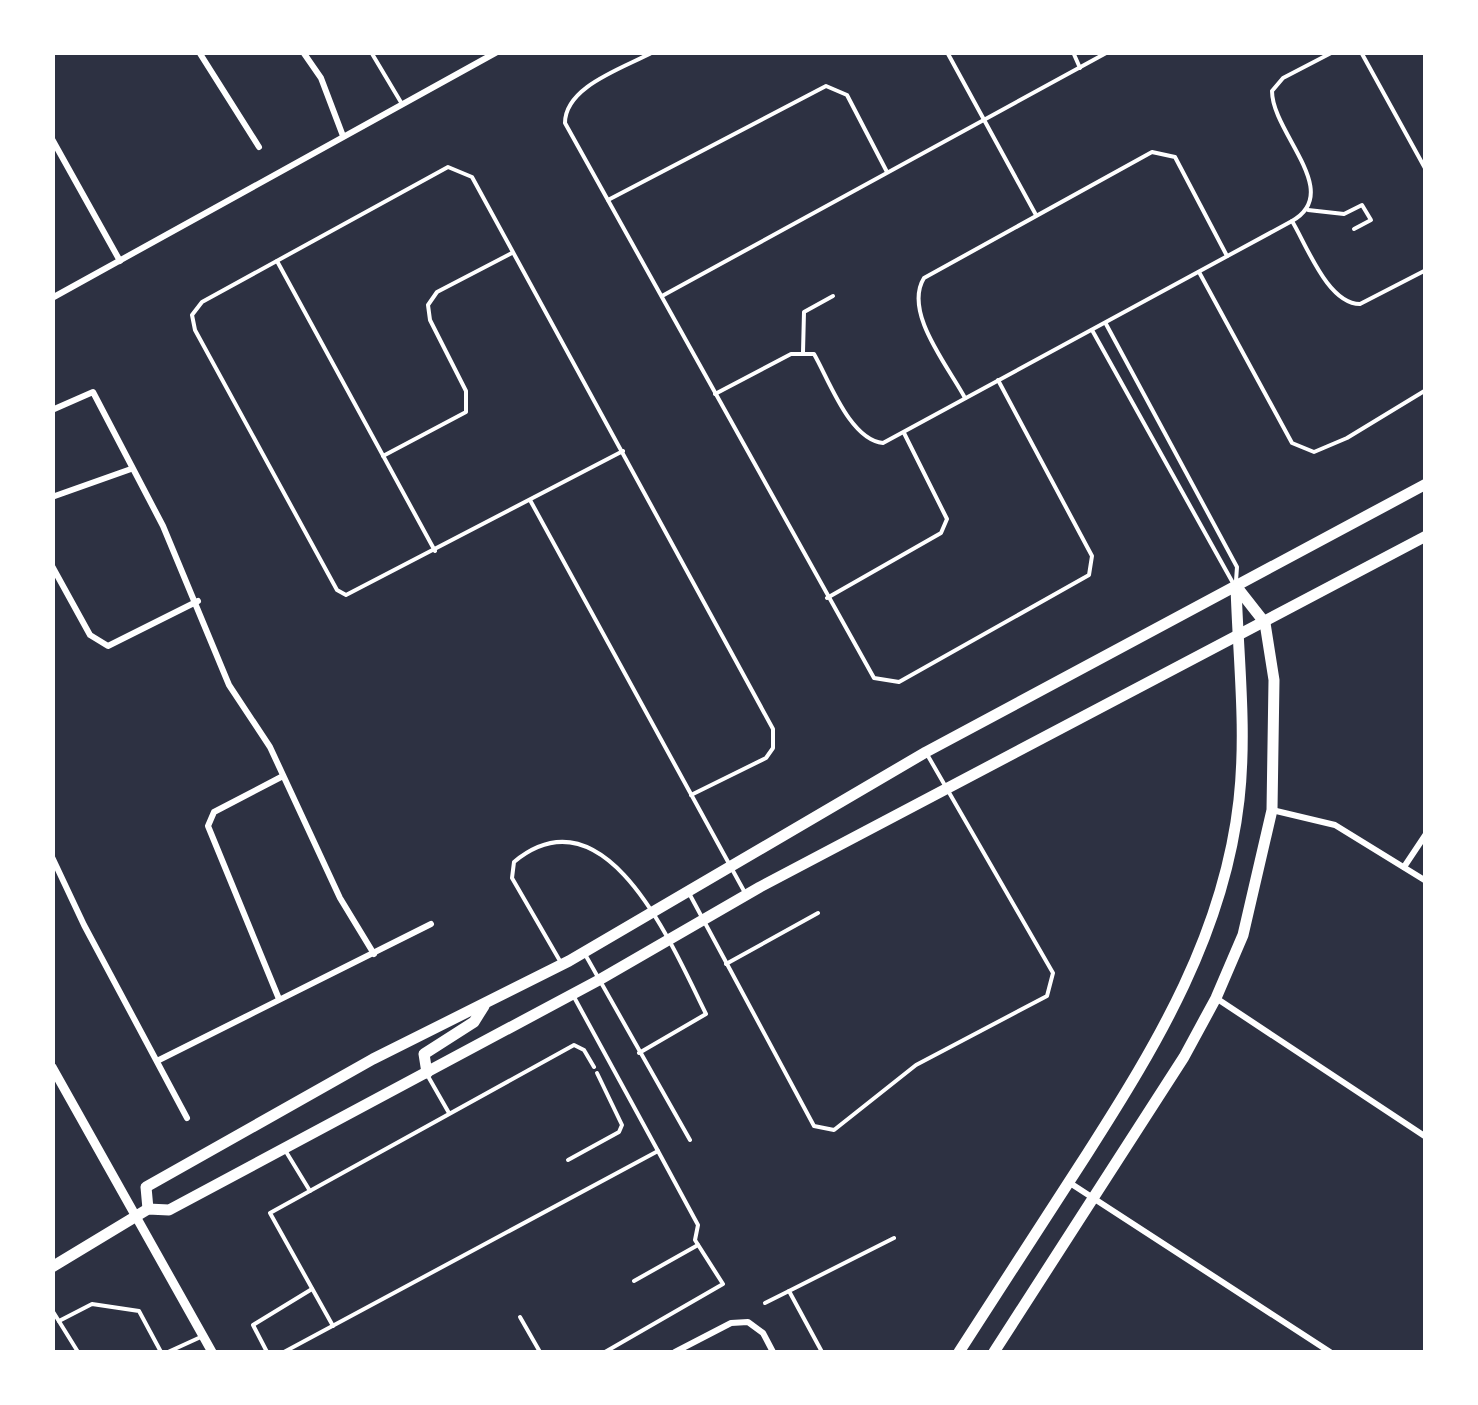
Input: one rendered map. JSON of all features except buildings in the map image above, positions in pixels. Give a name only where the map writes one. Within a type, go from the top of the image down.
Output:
[{"type":"main road","points":[[143,1214],[146,1187],[373,1059],[584,952],[926,752],[1426,484]]},
{"type":"main road","points":[[52,1267],[143,1214],[168,1210],[285,1150],[746,895],[1426,536]]},
{"type":"main road","points":[[994,1352],[1216,998],[1242,935],[1272,810],[1274,680],[1265,623],[1236,586]]},
{"type":"main road","points":[[959,1352],[1164,1031],[1190,976],[1218,898],[1239,798],[1242,725],[1236,586]]},
{"type":"main road","points":[[427,1074],[424,1054],[474,1022],[487,1002]]},
{"type":"street","points":[[199,52],[259,147]]},
{"type":"street","points":[[303,52],[321,78],[343,136]]},
{"type":"street","points":[[52,298],[497,52]]},
{"type":"street","points":[[52,139],[120,261]]},
{"type":"street","points":[[52,410],[93,392],[198,601],[229,685],[283,776],[340,898],[374,954]]},
{"type":"street","points":[[52,497],[132,468]]},
{"type":"street","points":[[52,566],[90,635],[108,646],[198,601]]},
{"type":"street","points":[[278,999],[208,826],[214,812],[283,776]]},
{"type":"street","points":[[1272,810],[1335,826],[1426,881]]},
{"type":"street","points":[[1404,868],[1426,834]]},
{"type":"street","points":[[52,856],[187,1118]]},
{"type":"street","points":[[157,1062],[432,924]]},
{"type":"street","points":[[1216,998],[1426,1137]]},
{"type":"street","points":[[54,1072],[143,1214],[212,1352]]},
{"type":"street","points":[[1068,1182],[1330,1352]]},
{"type":"street","points":[[675,1352],[731,1322],[748,1322],[762,1333],[773,1352]]},
{"type":"lane","points":[[372,52],[402,104]]},
{"type":"lane","points":[[653,52],[574,96],[565,110],[565,123],[874,678],[890,684],[1090,575],[1092,556],[998,380]]},
{"type":"lane","points":[[948,52],[1037,217]]},
{"type":"lane","points":[[1072,52],[1080,68]]},
{"type":"lane","points":[[662,296],[1108,52]]},
{"type":"lane","points":[[1308,210],[1312,185],[1272,110],[1272,91],[1283,78],[1333,52]]},
{"type":"lane","points":[[1360,52],[1426,170]]},
{"type":"lane","points":[[608,200],[826,86],[847,95],[887,173]]},
{"type":"lane","points":[[965,399],[917,308],[917,290],[924,278],[1152,152],[1164,152],[1175,158],[1227,256]]},
{"type":"lane","points":[[623,452],[354,594],[337,590],[195,330],[192,315],[202,302],[448,167],[472,177],[512,253],[623,452],[773,729],[773,748],[766,758],[691,795]]},
{"type":"lane","points":[[715,394],[791,354],[814,354],[858,431],[872,442],[882,442],[1308,210],[1344,214],[1362,205],[1371,220],[1354,229]]},
{"type":"lane","points":[[1292,221],[1335,293],[1348,304],[1360,304],[1426,270]]},
{"type":"lane","points":[[384,456],[466,412],[466,391],[430,320],[428,306],[438,292],[512,253]]},
{"type":"lane","points":[[277,260],[434,551]]},
{"type":"lane","points":[[1198,272],[1292,444],[1314,452],[1347,438],[1426,390]]},
{"type":"lane","points":[[804,352],[804,312],[833,296]]},
{"type":"lane","points":[[1106,323],[1236,567],[1236,586]]},
{"type":"lane","points":[[1092,330],[1224,574],[1236,586]]},
{"type":"lane","points":[[1142,424],[1155,417]]},
{"type":"lane","points":[[827,598],[941,533],[947,519],[904,433]]},
{"type":"lane","points":[[1181,495],[1194,488]]},
{"type":"lane","points":[[530,500],[746,895]]},
{"type":"lane","points":[[689,893],[814,1126],[834,1130],[916,1065],[1047,996],[1053,974],[926,752]]},
{"type":"lane","points":[[561,963],[513,886],[514,862],[534,845],[574,841],[606,859],[646,897],[706,1014],[639,1053]]},
{"type":"lane","points":[[726,964],[818,913]]},
{"type":"lane","points":[[584,952],[690,1140]]},
{"type":"lane","points":[[572,994],[698,1225],[698,1245],[723,1284],[605,1352]]},
{"type":"lane","points":[[332,1326],[270,1213],[574,1045],[584,1050],[594,1066]]},
{"type":"lane","points":[[427,1074],[450,1114]]},
{"type":"lane","points":[[568,1160],[619,1132],[622,1125],[598,1074]]},
{"type":"lane","points":[[285,1150],[310,1191]]},
{"type":"lane","points":[[284,1352],[658,1151]]},
{"type":"lane","points":[[765,1303],[894,1238]]},
{"type":"lane","points":[[634,1281],[698,1245]]},
{"type":"lane","points":[[267,1352],[253,1325],[312,1289]]},
{"type":"lane","points":[[789,1292],[822,1352]]},
{"type":"lane","points":[[60,1321],[92,1304],[139,1311],[167,1352],[204,1336]]},
{"type":"lane","points":[[52,1310],[78,1352]]},
{"type":"lane","points":[[520,1317],[540,1352]]}]
